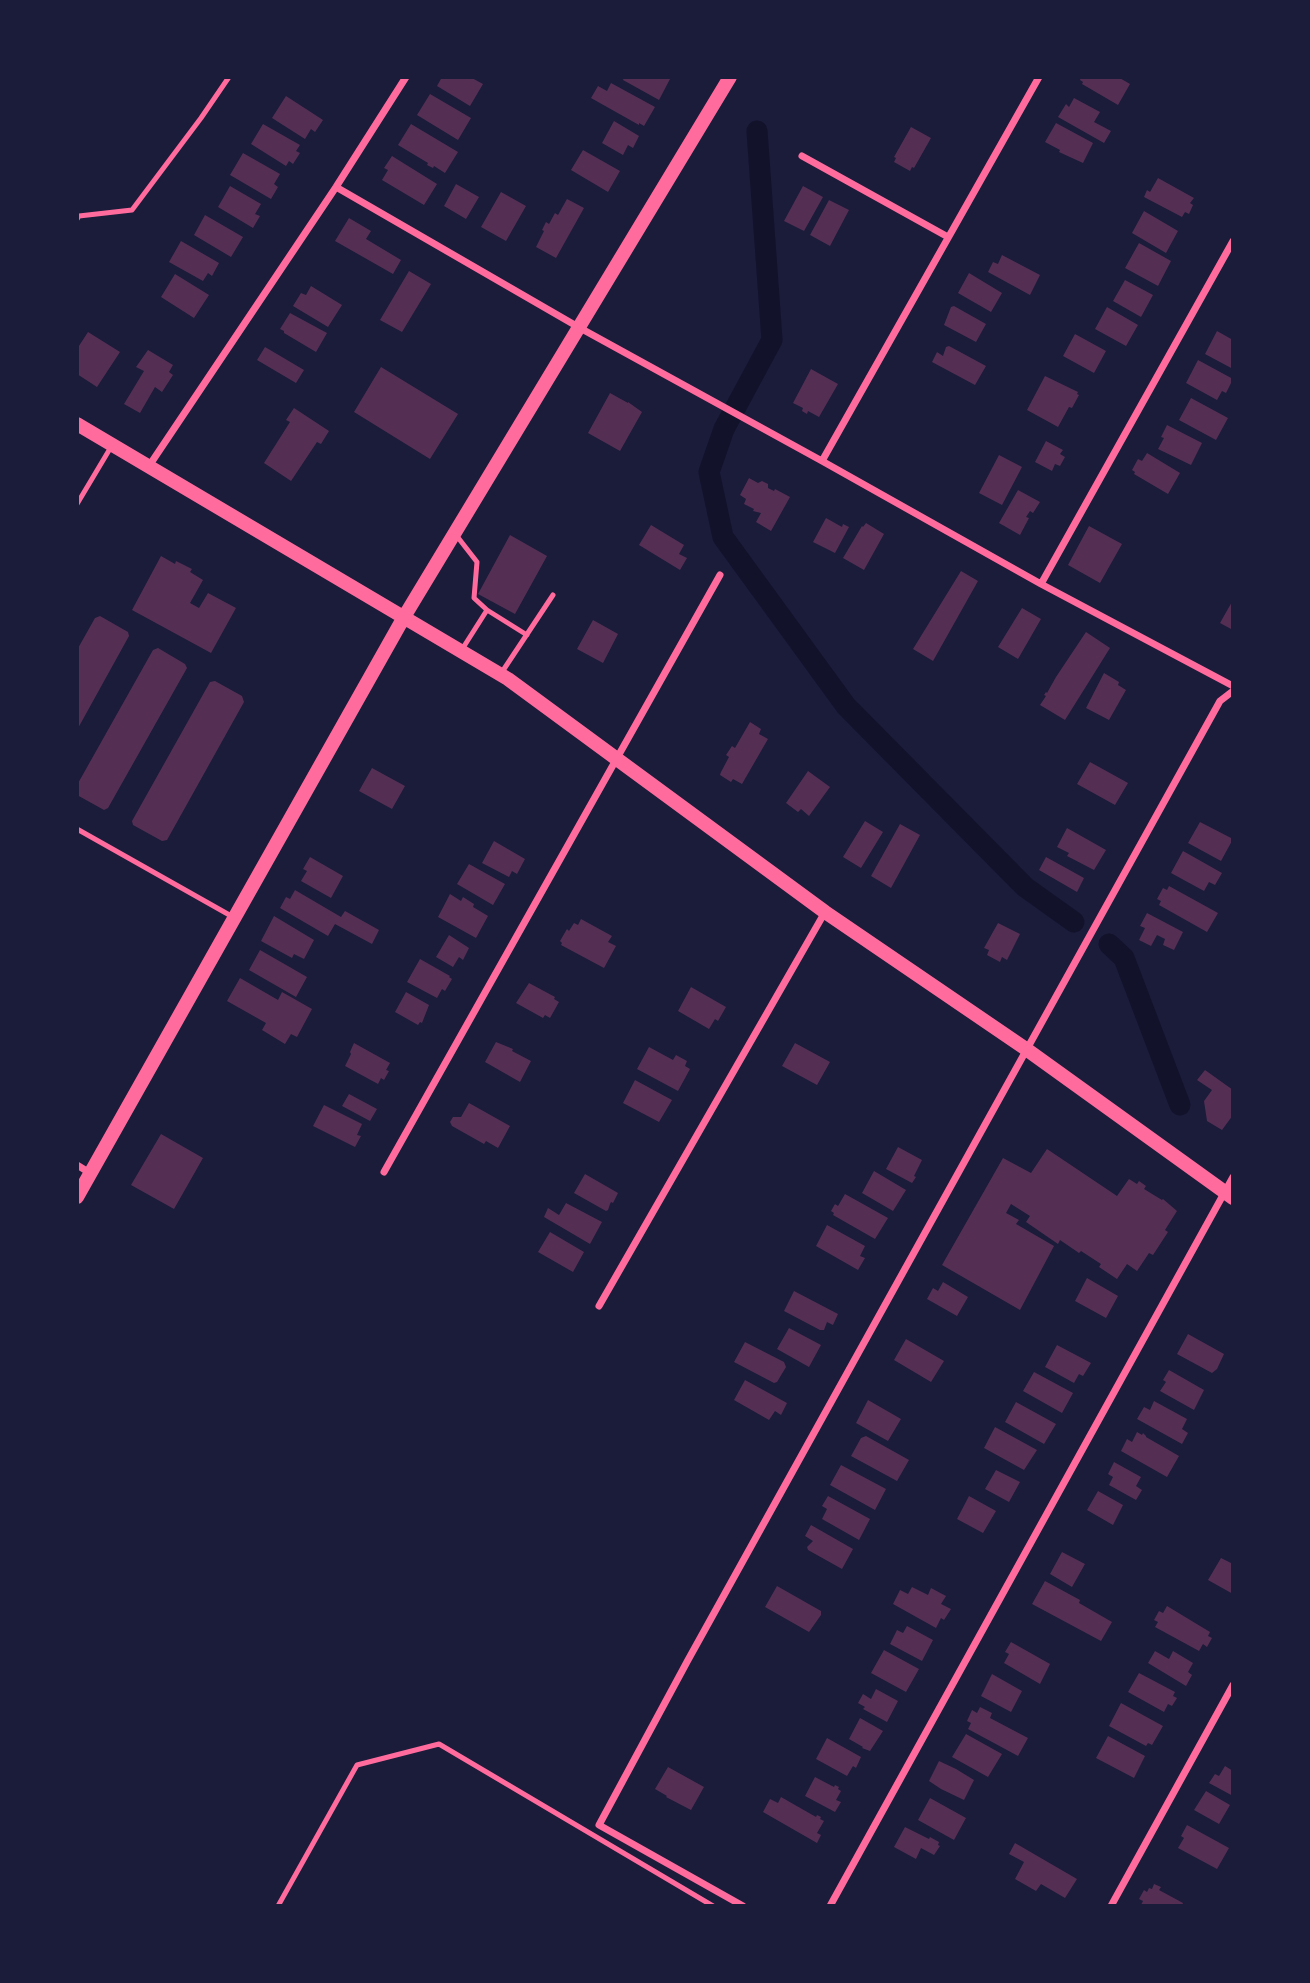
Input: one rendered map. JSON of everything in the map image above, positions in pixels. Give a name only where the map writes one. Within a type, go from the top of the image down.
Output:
[{"type":"main road","points":[[77,1197],[404,617],[730,77]]},
{"type":"main road","points":[[77,424],[500,674],[825,912],[1027,1049],[1229,1195]]},
{"type":"street","points":[[149,466],[336,187],[406,77]]},
{"type":"street","points":[[822,461],[1039,77]]},
{"type":"street","points":[[802,156],[948,237]]},
{"type":"street","points":[[336,187],[580,328],[1233,689],[1220,701],[599,1825],[743,1906]]},
{"type":"street","points":[[1041,584],[1233,241]]},
{"type":"street","points":[[384,1172],[720,575]]},
{"type":"street","points":[[598,1306],[825,912]]},
{"type":"street","points":[[77,1166],[90,1173]]},
{"type":"street","points":[[830,1906],[1229,1195],[1233,1177]]},
{"type":"street","points":[[1111,1906],[1233,1685]]},
{"type":"lane","points":[[77,219],[79,216],[132,210],[229,77]]},
{"type":"lane","points":[[77,504],[112,445]]},
{"type":"lane","points":[[454,533],[477,562],[474,598],[487,610],[527,635]]},
{"type":"lane","points":[[500,674],[553,595]]},
{"type":"lane","points":[[461,651],[487,610]]},
{"type":"lane","points":[[77,829],[234,918]]},
{"type":"lane","points":[[278,1906],[357,1765],[439,1744],[713,1906]]},
{"type":"building","points":[[442,77],[470,77],[483,84],[470,106],[437,86]]},
{"type":"building","points":[[624,77],[670,79],[659,100],[623,80]]},
{"type":"building","points":[[1081,77],[1118,77],[1130,84],[1118,105],[1082,84]]},
{"type":"building","points":[[611,83],[655,107],[644,126],[591,98],[598,86],[607,91]]},
{"type":"building","points":[[430,94],[471,118],[458,140],[417,115]]},
{"type":"building","points":[[286,96],[323,120],[315,132],[311,129],[305,139],[272,118]]},
{"type":"building","points":[[1074,98],[1100,112],[1094,122],[1111,131],[1104,143],[1058,117],[1066,104],[1069,107]]},
{"type":"building","points":[[614,121],[639,136],[633,148],[628,145],[623,155],[602,143]]},
{"type":"building","points":[[1056,123],[1093,143],[1083,163],[1045,142]]},
{"type":"building","points":[[263,124],[300,145],[296,151],[300,153],[293,164],[289,161],[286,166],[251,144]]},
{"type":"building","points":[[411,124],[458,152],[445,173],[427,165],[428,163],[398,145]]},
{"type":"building","points":[[911,127],[931,138],[910,171],[894,162],[894,157]]},
{"type":"building","points":[[583,150],[620,171],[608,192],[571,170]]},
{"type":"building","points":[[243,153],[280,174],[274,184],[278,187],[271,199],[230,175]]},
{"type":"building","points":[[392,156],[437,184],[424,205],[382,180],[388,170],[384,168]]},
{"type":"building","points":[[1158,178],[1194,198],[1190,203],[1193,205],[1189,214],[1185,212],[1182,217],[1144,197]]},
{"type":"building","points":[[456,184],[479,197],[466,219],[444,206]]},
{"type":"building","points":[[230,186],[261,204],[255,214],[260,216],[253,228],[218,207]]},
{"type":"building","points":[[803,186],[823,197],[804,231],[784,221]]},
{"type":"building","points":[[501,192],[526,206],[506,241],[481,227]]},
{"type":"building","points":[[567,199],[584,208],[556,258],[536,247],[546,222],[549,224],[555,213],[558,215]]},
{"type":"building","points":[[829,200],[849,210],[830,246],[810,235]]},
{"type":"building","points":[[1144,211],[1178,231],[1166,253],[1132,233]]},
{"type":"building","points":[[205,215],[243,237],[231,257],[194,235]]},
{"type":"building","points":[[349,218],[371,231],[366,239],[401,260],[393,274],[335,241]]},
{"type":"building","points":[[181,241],[219,263],[212,276],[208,273],[203,281],[169,262]]},
{"type":"building","points":[[1139,243],[1171,261],[1158,286],[1125,268]]},
{"type":"building","points":[[1002,255],[1040,275],[1030,295],[988,272],[993,262],[998,264]]},
{"type":"building","points":[[409,271],[431,284],[402,332],[380,320]]},
{"type":"building","points":[[969,273],[1002,293],[991,312],[958,293]]},
{"type":"building","points":[[175,274],[209,295],[194,318],[161,297]]},
{"type":"building","points":[[1125,280],[1153,295],[1141,317],[1113,301]]},
{"type":"building","points":[[311,286],[342,305],[328,327],[293,306],[301,293],[306,295]]},
{"type":"building","points":[[954,306],[986,324],[976,342],[944,325],[951,307]]},
{"type":"building","points":[[1107,307],[1138,325],[1126,346],[1095,329]]},
{"type":"building","points":[[290,313],[327,333],[316,352],[280,329]]},
{"type":"building","points":[[1217,331],[1233,340],[1233,369],[1205,354]]},
{"type":"building","points":[[88,332],[120,352],[97,387],[77,374],[77,349]]},
{"type":"building","points":[[1075,334],[1106,351],[1094,373],[1063,356]]},
{"type":"building","points":[[949,346],[986,366],[975,385],[932,362],[937,352],[943,356]]},
{"type":"building","points":[[265,347],[304,370],[296,383],[257,360]]},
{"type":"building","points":[[148,350],[173,365],[169,372],[173,375],[162,392],[155,387],[140,413],[124,404],[144,371],[136,367]]},
{"type":"building","points":[[1198,360],[1233,379],[1226,393],[1222,391],[1217,400],[1186,383]]},
{"type":"building","points":[[381,367],[458,414],[430,459],[354,412]]},
{"type":"building","points":[[811,369],[838,384],[819,417],[808,411],[807,414],[802,411],[803,408],[793,403]]},
{"type":"building","points":[[1045,376],[1078,392],[1079,395],[1058,427],[1027,410]]},
{"type":"building","points":[[610,393],[642,412],[620,451],[588,433]]},
{"type":"building","points":[[1191,398],[1228,418],[1216,440],[1179,420]]},
{"type":"building","points":[[294,408],[329,431],[321,444],[317,442],[291,481],[264,463],[290,422],[286,420]]},
{"type":"building","points":[[1167,425],[1202,443],[1191,465],[1158,449]]},
{"type":"building","points":[[1046,441],[1063,450],[1060,454],[1065,457],[1060,466],[1055,464],[1052,471],[1035,462]]},
{"type":"building","points":[[1147,453],[1180,473],[1168,494],[1134,474],[1132,470],[1138,459],[1142,461]]},
{"type":"building","points":[[999,455],[1022,467],[1002,505],[979,493]]},
{"type":"building","points":[[749,478],[758,483],[762,481],[768,484],[768,488],[790,497],[771,531],[756,522],[761,513],[744,504],[746,499],[740,495]]},
{"type":"building","points":[[1018,490],[1040,502],[1033,513],[1030,511],[1026,517],[1029,518],[1020,535],[999,523]]},
{"type":"building","points":[[826,518],[842,527],[843,524],[849,527],[835,553],[813,542]]},
{"type":"building","points":[[866,523],[884,534],[864,570],[843,558]]},
{"type":"building","points":[[651,525],[684,545],[679,554],[687,558],[680,570],[639,545]]},
{"type":"building","points":[[1089,526],[1122,544],[1100,583],[1068,565]]},
{"type":"building","points":[[510,535],[547,556],[515,614],[478,594]]},
{"type":"building","points":[[161,556],[192,569],[190,572],[203,580],[190,603],[199,608],[208,593],[236,608],[211,653],[132,610]]},
{"type":"building","points":[[961,571],[978,581],[933,661],[913,649]]},
{"type":"building","points":[[1233,600],[1233,626],[1231,629],[1220,623]]},
{"type":"building","points":[[1022,608],[1041,619],[1018,659],[998,647]]},
{"type":"building","points":[[100,616],[128,632],[129,636],[77,730],[77,650],[95,618]]},
{"type":"building","points":[[593,620],[618,634],[603,663],[577,649]]},
{"type":"building","points":[[1086,632],[1110,648],[1065,720],[1040,705]]},
{"type":"building","points":[[158,648],[185,664],[187,668],[108,808],[104,810],[77,795],[77,785],[153,650]]},
{"type":"building","points":[[1104,673],[1126,690],[1109,720],[1086,708]]},
{"type":"building","points":[[215,681],[242,696],[244,702],[167,840],[162,841],[133,825],[132,821],[210,682]]},
{"type":"building","points":[[750,722],[761,729],[759,734],[768,739],[742,784],[733,779],[731,782],[720,775],[729,757],[726,755],[732,746],[735,748]]},
{"type":"building","points":[[1090,762],[1128,783],[1115,805],[1077,784]]},
{"type":"building","points":[[372,768],[405,786],[392,809],[359,791]]},
{"type":"building","points":[[808,771],[830,787],[809,816],[801,809],[798,812],[786,803]]},
{"type":"building","points":[[865,821],[883,832],[861,868],[843,857]]},
{"type":"building","points":[[1200,822],[1233,839],[1221,861],[1188,843]]},
{"type":"building","points":[[900,824],[920,835],[891,888],[871,876]]},
{"type":"building","points":[[1067,828],[1106,850],[1094,870],[1067,856],[1069,853],[1057,847]]},
{"type":"building","points":[[494,841],[525,859],[517,874],[512,871],[509,877],[482,863]]},
{"type":"building","points":[[1183,851],[1222,873],[1215,885],[1209,882],[1204,891],[1171,873]]},
{"type":"building","points":[[310,857],[343,876],[331,898],[301,881],[307,871],[303,869]]},
{"type":"building","points":[[1046,857],[1084,878],[1077,892],[1039,870]]},
{"type":"building","points":[[469,864],[505,884],[493,905],[457,884]]},
{"type":"building","points":[[1169,886],[1218,913],[1207,932],[1159,905],[1161,901],[1157,899],[1163,888],[1167,890]]},
{"type":"building","points":[[295,890],[341,917],[345,911],[379,930],[372,944],[335,924],[328,936],[280,908],[286,897],[290,899]]},
{"type":"building","points":[[450,894],[461,901],[463,897],[488,916],[476,938],[438,917]]},
{"type":"building","points":[[1147,913],[1183,932],[1174,950],[1163,945],[1165,939],[1157,935],[1151,946],[1139,940],[1145,928],[1140,926]]},
{"type":"building","points":[[274,916],[314,940],[304,959],[294,954],[292,958],[261,941]]},
{"type":"building","points":[[581,919],[612,936],[608,942],[616,946],[604,968],[561,945],[560,941],[567,929],[569,931],[574,923],[578,925]]},
{"type":"building","points":[[998,923],[1020,934],[1007,960],[1002,957],[1000,962],[987,955],[989,950],[984,948]]},
{"type":"building","points":[[449,935],[469,948],[463,960],[459,957],[453,967],[436,957]]},
{"type":"building","points":[[260,950],[307,977],[296,997],[249,970]]},
{"type":"building","points":[[420,959],[452,979],[437,998],[407,982]]},
{"type":"building","points":[[240,978],[278,1000],[282,992],[312,1009],[297,1037],[291,1034],[285,1044],[262,1030],[266,1023],[227,1001]]},
{"type":"building","points":[[529,983],[559,1002],[550,1018],[545,1015],[543,1018],[516,1003]]},
{"type":"building","points":[[691,987],[726,1007],[718,1021],[715,1019],[709,1029],[678,1011]]},
{"type":"building","points":[[406,992],[429,1005],[422,1023],[418,1025],[395,1012]]},
{"type":"building","points":[[496,1042],[531,1061],[520,1082],[485,1062]]},
{"type":"building","points":[[354,1043],[390,1063],[384,1080],[381,1078],[378,1084],[345,1066]]},
{"type":"building","points":[[795,1043],[830,1062],[817,1085],[782,1066]]},
{"type":"building","points":[[649,1047],[673,1060],[676,1055],[687,1061],[685,1066],[690,1069],[678,1091],[637,1069]]},
{"type":"building","points":[[1205,1070],[1233,1090],[1233,1115],[1222,1130],[1207,1121],[1204,1101],[1212,1090],[1197,1080]]},
{"type":"building","points":[[635,1080],[672,1100],[659,1122],[623,1103]]},
{"type":"building","points":[[349,1094],[377,1109],[370,1121],[342,1106]]},
{"type":"building","points":[[469,1103],[510,1126],[498,1148],[486,1141],[484,1144],[452,1126],[450,1122],[453,1117],[461,1117]]},
{"type":"building","points":[[324,1105],[362,1124],[357,1135],[361,1136],[355,1147],[313,1126]]},
{"type":"building","points":[[161,1134],[203,1158],[174,1209],[131,1185]]},
{"type":"building","points":[[898,1147],[922,1160],[912,1183],[886,1169]]},
{"type":"building","points":[[1047,1149],[1117,1196],[1129,1179],[1137,1184],[1139,1181],[1146,1186],[1144,1189],[1163,1199],[1177,1211],[1165,1230],[1168,1232],[1153,1255],[1149,1253],[1137,1271],[1127,1264],[1117,1279],[1081,1251],[1079,1253],[1060,1240],[1058,1244],[1026,1222],[1030,1216],[1011,1204],[1006,1213],[1019,1220],[1016,1224],[1054,1246],[1020,1310],[942,1265],[1003,1158],[1031,1173]]},
{"type":"building","points":[[874,1171],[906,1190],[893,1211],[862,1193]]},
{"type":"building","points":[[585,1174],[618,1193],[608,1210],[574,1193]]},
{"type":"building","points":[[845,1194],[888,1218],[875,1239],[833,1215],[831,1211],[835,1204],[838,1206]]},
{"type":"building","points":[[566,1203],[602,1222],[590,1244],[544,1217],[548,1208],[559,1215]]},
{"type":"building","points":[[827,1225],[865,1246],[860,1256],[865,1258],[858,1270],[816,1246]]},
{"type":"building","points":[[550,1232],[584,1252],[573,1272],[538,1252]]},
{"type":"building","points":[[1087,1278],[1118,1296],[1106,1318],[1075,1301]]},
{"type":"building","points":[[943,1282],[968,1297],[957,1316],[927,1299],[933,1288],[938,1291]]},
{"type":"building","points":[[794,1291],[838,1314],[833,1325],[827,1322],[824,1330],[820,1330],[784,1311]]},
{"type":"building","points":[[789,1328],[821,1345],[809,1367],[777,1349]]},
{"type":"building","points":[[1188,1334],[1224,1354],[1212,1373],[1177,1354]]},
{"type":"building","points":[[906,1339],[944,1361],[931,1382],[894,1360]]},
{"type":"building","points":[[745,1342],[784,1362],[786,1367],[777,1382],[774,1383],[734,1362]]},
{"type":"building","points":[[1057,1345],[1091,1363],[1083,1376],[1079,1374],[1074,1383],[1045,1367]]},
{"type":"building","points":[[1169,1370],[1204,1390],[1194,1410],[1160,1391]]},
{"type":"building","points":[[1034,1372],[1073,1393],[1062,1413],[1023,1391]]},
{"type":"building","points":[[745,1380],[787,1403],[781,1415],[775,1411],[769,1420],[734,1400]]},
{"type":"building","points":[[868,1400],[901,1419],[888,1441],[856,1423]]},
{"type":"building","points":[[1154,1401],[1187,1419],[1182,1429],[1188,1433],[1182,1444],[1137,1419],[1144,1407],[1150,1410]]},
{"type":"building","points":[[1016,1402],[1056,1424],[1044,1444],[1005,1422]]},
{"type":"building","points":[[995,1427],[1037,1450],[1024,1470],[984,1448]]},
{"type":"building","points":[[1137,1432],[1142,1435],[1143,1433],[1179,1456],[1167,1477],[1121,1451],[1127,1439],[1132,1442]]},
{"type":"building","points":[[866,1436],[909,1460],[897,1481],[851,1456],[861,1438]]},
{"type":"building","points":[[1114,1462],[1141,1477],[1136,1486],[1142,1490],[1136,1500],[1109,1485],[1113,1477],[1108,1474]]},
{"type":"building","points":[[841,1465],[886,1489],[875,1510],[830,1485]]},
{"type":"building","points":[[996,1470],[1020,1482],[1009,1502],[985,1489]]},
{"type":"building","points":[[1098,1491],[1123,1505],[1113,1525],[1087,1510]]},
{"type":"building","points":[[828,1496],[870,1519],[859,1540],[822,1519],[827,1509],[822,1506]]},
{"type":"building","points":[[969,1496],[996,1511],[983,1533],[957,1519]]},
{"type":"building","points":[[811,1525],[853,1549],[842,1569],[808,1550],[807,1547],[813,1541],[805,1536]]},
{"type":"building","points":[[1062,1552],[1085,1564],[1072,1587],[1050,1574]]},
{"type":"building","points":[[1221,1558],[1233,1564],[1233,1594],[1208,1580]]},
{"type":"building","points":[[1045,1581],[1112,1622],[1101,1641],[1032,1604]]},
{"type":"building","points":[[777,1586],[821,1611],[809,1632],[765,1607]]},
{"type":"building","points":[[912,1587],[928,1595],[931,1588],[946,1596],[941,1604],[951,1609],[944,1620],[941,1618],[936,1628],[893,1604],[900,1590],[908,1594]]},
{"type":"building","points":[[1167,1606],[1210,1632],[1208,1636],[1212,1638],[1207,1647],[1203,1644],[1199,1651],[1155,1627],[1158,1622],[1154,1620],[1159,1611],[1163,1613]]},
{"type":"building","points":[[907,1626],[933,1640],[922,1661],[890,1644],[897,1630],[903,1633]]},
{"type":"building","points":[[1011,1642],[1050,1664],[1040,1684],[1004,1663],[1009,1654],[1005,1652]]},
{"type":"building","points":[[884,1650],[919,1669],[906,1692],[871,1673]]},
{"type":"building","points":[[1155,1651],[1169,1659],[1173,1651],[1193,1663],[1188,1672],[1192,1675],[1186,1686],[1148,1663]]},
{"type":"building","points":[[1139,1673],[1175,1692],[1173,1696],[1177,1698],[1172,1706],[1168,1704],[1164,1712],[1128,1692]]},
{"type":"building","points":[[992,1674],[1022,1691],[1011,1712],[981,1696]]},
{"type":"building","points":[[876,1689],[898,1701],[887,1722],[863,1709],[865,1707],[858,1703],[863,1694],[871,1699]]},
{"type":"building","points":[[1121,1703],[1163,1726],[1152,1745],[1148,1743],[1146,1746],[1109,1726]]},
{"type":"building","points":[[980,1707],[992,1713],[990,1718],[1028,1738],[1018,1756],[968,1729],[971,1723],[967,1721],[972,1710],[977,1713]]},
{"type":"building","points":[[860,1718],[883,1731],[870,1751],[849,1739]]},
{"type":"building","points":[[966,1734],[1002,1754],[988,1777],[952,1757]]},
{"type":"building","points":[[1108,1736],[1145,1756],[1134,1778],[1096,1758]]},
{"type":"building","points":[[827,1738],[861,1757],[856,1768],[853,1766],[847,1776],[816,1759]]},
{"type":"building","points":[[939,1761],[974,1780],[964,1800],[929,1781]]},
{"type":"building","points":[[1225,1766],[1233,1771],[1233,1796],[1209,1783],[1215,1774],[1219,1776]]},
{"type":"building","points":[[668,1767],[704,1787],[691,1810],[655,1789]]},
{"type":"building","points":[[815,1777],[839,1787],[841,1791],[836,1800],[841,1802],[835,1812],[805,1796]]},
{"type":"building","points":[[1206,1791],[1230,1805],[1219,1824],[1194,1810]]},
{"type":"building","points":[[781,1797],[816,1817],[821,1817],[824,1821],[817,1833],[821,1835],[817,1843],[763,1812],[770,1799],[778,1803]]},
{"type":"building","points":[[930,1798],[966,1818],[954,1840],[918,1820]]},
{"type":"building","points":[[1187,1825],[1229,1848],[1217,1869],[1178,1848]]},
{"type":"building","points":[[905,1827],[939,1842],[940,1846],[934,1855],[921,1848],[916,1859],[894,1847]]},
{"type":"building","points":[[1015,1843],[1077,1879],[1065,1898],[1041,1884],[1036,1891],[1015,1879],[1024,1862],[1009,1854]]},
{"type":"building","points":[[1154,1884],[1161,1887],[1159,1890],[1183,1903],[1182,1906],[1141,1905],[1143,1901],[1139,1899],[1144,1890],[1147,1892],[1149,1888],[1152,1889]]},
{"type":"waterway","points":[[757,131],[772,340],[724,429],[709,472],[723,537],[846,706],[1025,887],[1074,922]]},
{"type":"waterway","points":[[1109,944],[1124,958],[1180,1105]]}]
